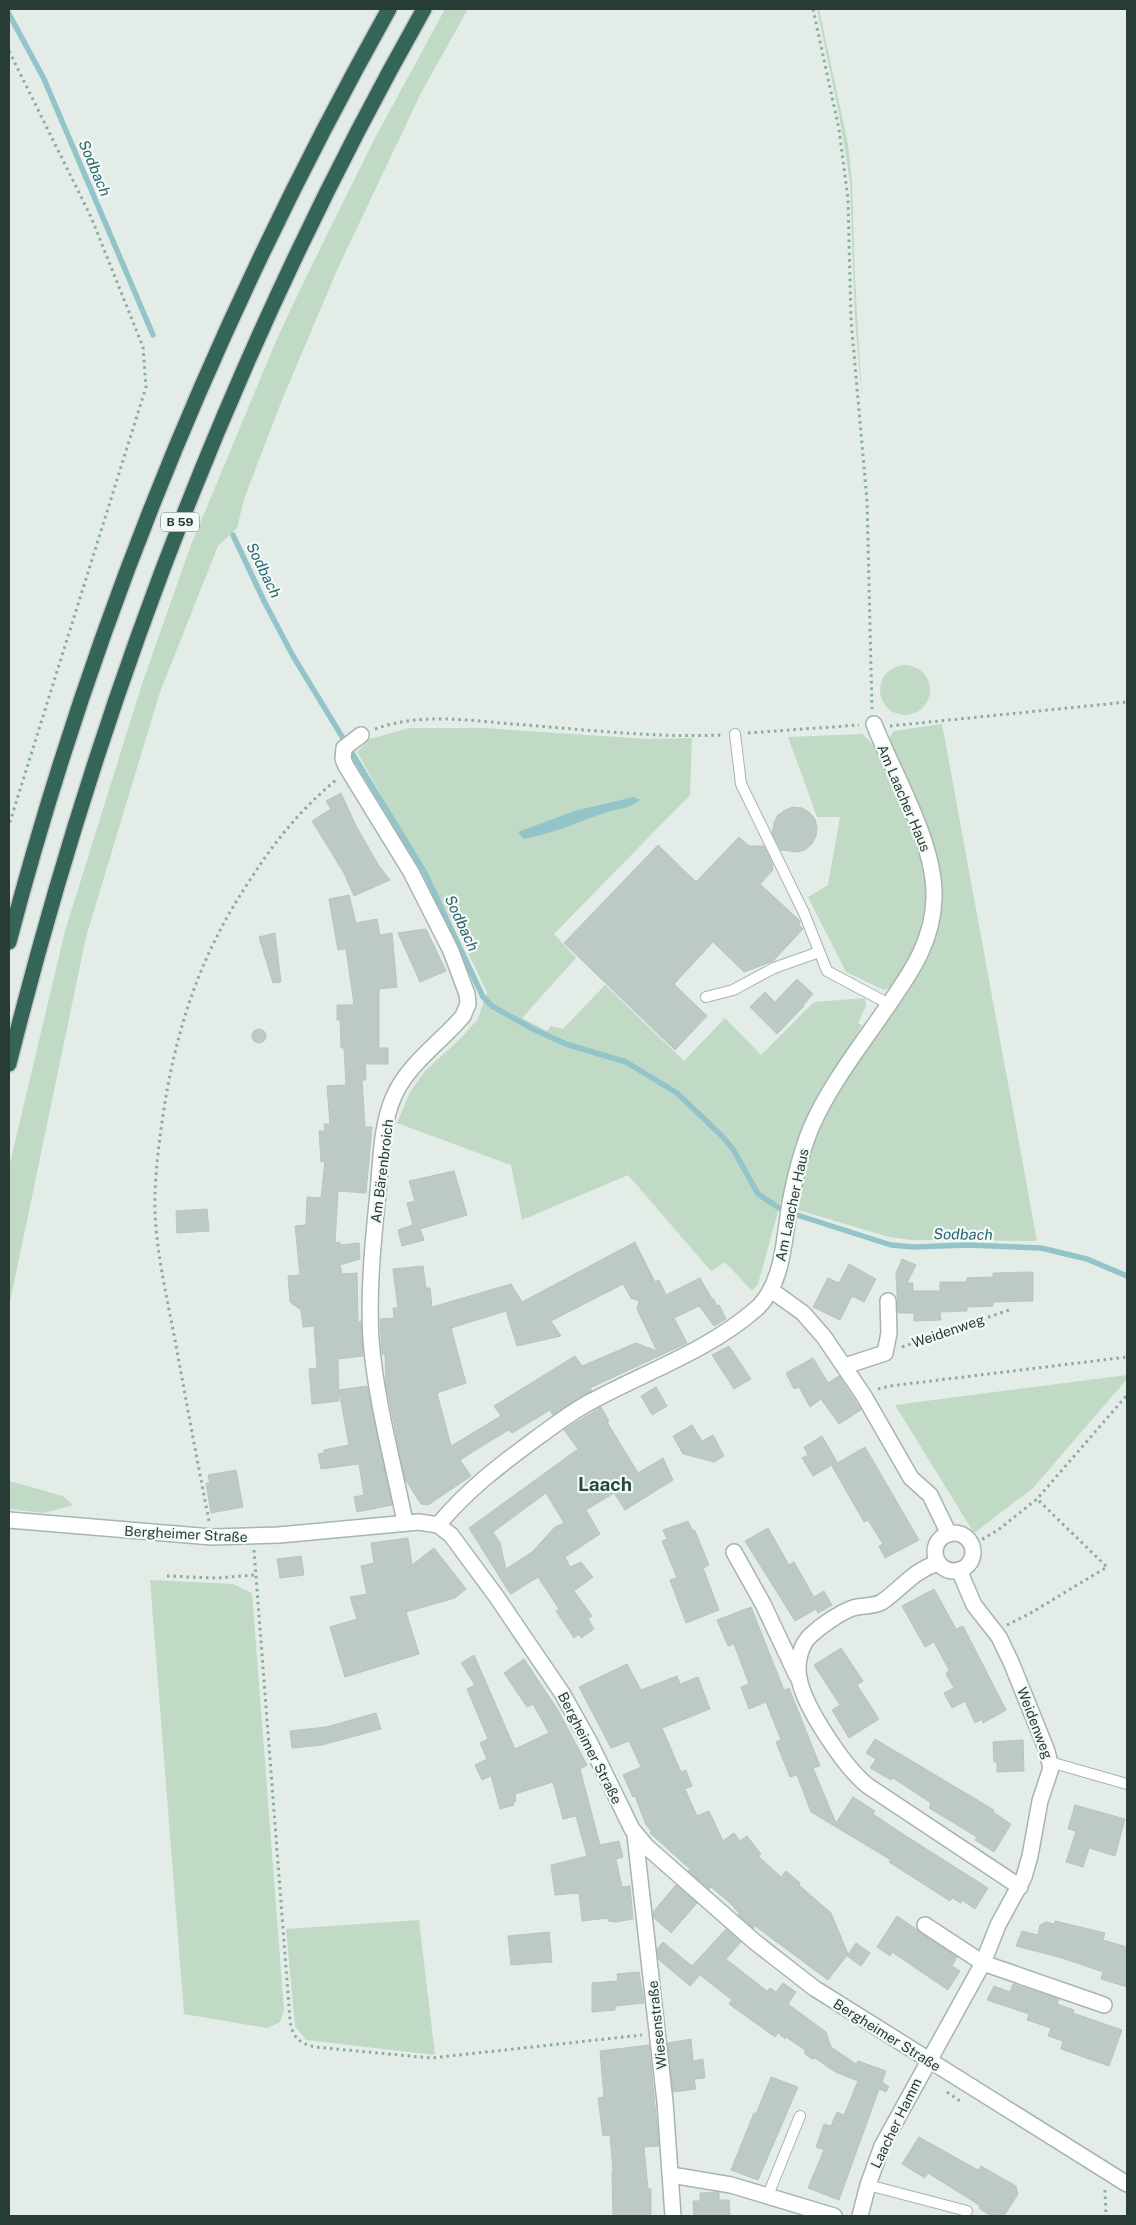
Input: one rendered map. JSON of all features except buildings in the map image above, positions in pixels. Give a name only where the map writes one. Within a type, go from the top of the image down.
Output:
[{"type":"highway","name":"B 59","points":[[9,942],[82,699],[117,601],[178,443],[235,311],[278,222],[333,112],[389,9]]},
{"type":"highway","name":"B 59","points":[[9,1064],[62,867],[102,740],[141,625],[197,479],[247,360],[323,198],[377,93],[424,9]]},
{"type":"street","name":"Am Laacher Haus","points":[[438,1526],[463,1496],[483,1478],[571,1414],[718,1336],[757,1307],[771,1290],[778,1268],[795,1182],[807,1137],[817,1113],[912,971],[922,952],[932,917],[934,884],[925,841],[874,724]]},
{"type":"street","name":"Am Bärenbroich","points":[[352,741],[343,754],[348,770],[419,886],[451,951],[468,997],[467,1007],[463,1016],[406,1077],[394,1096],[387,1123],[382,1158],[370,1287],[372,1342],[381,1406],[405,1522]]},
{"type":"street","points":[[771,1290],[812,1322],[845,1366],[911,1478],[934,1501],[949,1534]]},
{"type":"street","points":[[845,1366],[885,1353],[889,1333],[888,1301]]},
{"type":"street","name":"Bergheimer Straße","points":[[9,1520],[212,1537],[253,1537],[405,1522],[423,1522],[438,1526],[451,1535],[464,1552],[562,1693],[590,1743],[635,1835],[707,1901],[790,1970],[828,1998],[1127,2184]]},
{"type":"street","points":[[949,1534],[960,1534],[972,1546],[973,1552],[969,1563],[959,1570],[948,1570],[938,1563],[936,1546],[939,1541],[949,1534]]},
{"type":"street","points":[[734,1552],[763,1604],[827,1735],[853,1774],[868,1786],[1020,1887]]},
{"type":"street","points":[[799,1679],[801,1654],[812,1634],[853,1608],[882,1602],[915,1575],[938,1563]]},
{"type":"street","name":"Weidenweg","points":[[928,2060],[983,1963],[998,1926],[1020,1887],[1030,1856],[1036,1816],[1050,1774],[1050,1762],[1011,1662],[994,1631],[974,1605],[959,1570]]},
{"type":"street","name":"Wiesenstraße","points":[[635,1835],[658,2034],[673,2216]]},
{"type":"street","points":[[924,1925],[983,1963],[1104,2005]]},
{"type":"street","name":"Laacher Hamm","points":[[860,2216],[868,2185],[882,2146],[928,2060]]},
{"type":"street","points":[[671,2176],[719,2183],[834,2216]]},
{"type":"lane","points":[[734,734],[741,784],[804,913],[827,971],[889,1004]]},
{"type":"lane","points":[[706,997],[733,990],[774,968],[819,952]]},
{"type":"lane","points":[[1050,1762],[1127,1784]]},
{"type":"lane","points":[[768,2196],[800,2116]]},
{"type":"lane","points":[[868,2185],[968,2211]]},
{"type":"path","points":[[813,9],[839,129],[848,200],[851,320],[867,501],[874,724]]},
{"type":"path","points":[[9,50],[91,217],[143,348],[146,387],[9,825]]},
{"type":"path","points":[[212,1537],[164,1280],[157,1230],[156,1172],[168,1081],[189,1000],[211,946],[229,911],[279,837],[310,803],[348,770]]},
{"type":"path","name":"Weidenweg","points":[[885,1353],[1012,1309]]},
{"type":"path","points":[[864,1396],[890,1386],[1127,1357]]},
{"type":"path","points":[[972,1546],[998,1530],[1038,1499],[1127,1395]]},
{"type":"path","points":[[994,1631],[1029,1614],[1107,1567],[1038,1499]]},
{"type":"path","points":[[253,1537],[290,2020],[294,2036],[300,2041],[315,2046],[431,2058],[658,2034]]},
{"type":"path","points":[[167,1576],[218,1578],[255,1576]]},
{"type":"path","points":[[1105,2189],[1106,2216]]},
{"type":"green space","points":[[445,9],[468,9],[421,93],[338,268],[282,400],[244,499],[237,528],[218,546],[160,692],[86,937],[9,1307],[9,1167],[65,931],[142,684],[191,545],[276,341],[375,138]]},
{"type":"green space","points":[[817,9],[819,9],[848,144],[852,181],[862,400],[855,320],[850,182],[839,114]]},
{"type":"green space","points":[[900,665],[910,665],[923,672],[930,685],[930,695],[923,708],[910,715],[900,715],[891,711],[884,704],[880,695],[880,685],[884,676],[891,669]]},
{"type":"green space","points":[[942,724],[1037,1241],[912,1240],[889,1237],[795,1209],[804,1165],[822,1115],[892,1009],[938,900],[889,746],[890,737],[894,731]]},
{"type":"green space","points":[[409,728],[483,728],[648,739],[692,738],[690,795],[554,934],[576,958],[522,1018],[547,1031],[551,1026],[563,1029],[605,985],[684,1061],[725,1018],[761,1055],[814,1002],[865,998],[866,1006],[858,1023],[862,1025],[803,1130],[758,1284],[752,1291],[725,1262],[711,1271],[628,1175],[522,1220],[511,1165],[397,1123],[410,1092],[425,1071],[461,1038],[478,1019],[487,992],[457,930],[357,752],[370,739]]},
{"type":"green space","points":[[862,734],[874,747],[887,767],[910,817],[926,871],[929,894],[929,912],[916,950],[897,985],[884,990],[846,972],[808,897],[828,885],[840,817],[817,817],[788,737]]},
{"type":"green space","points":[[1127,1375],[1127,1379],[1033,1488],[974,1533],[895,1405]]},
{"type":"green space","points":[[9,1481],[63,1496],[73,1505],[44,1513],[9,1509]]},
{"type":"green space","points":[[150,1580],[233,1584],[252,1593],[284,2010],[280,2022],[267,2028],[184,2014]]},
{"type":"green space","points":[[419,1920],[435,2055],[306,2040],[295,2026],[286,1929]]},
{"type":"water","points":[[634,797],[640,800],[629,806],[547,833],[524,839],[518,832],[574,811]]},
{"type":"waterway","name":"Sodbach","points":[[9,14],[44,79],[153,335]]},
{"type":"waterway","name":"Sodbach","points":[[233,535],[264,601],[293,656],[425,873],[483,997],[492,1006],[533,1029],[566,1044],[626,1062],[677,1093],[733,1149],[758,1194],[779,1208]]},
{"type":"waterway","name":"Sodbach","points":[[797,1215],[891,1245],[914,1247],[966,1245],[1041,1248],[1087,1259],[1127,1276]]},
{"type":"district","name":"Laach","points":[[605,1484]]}]
